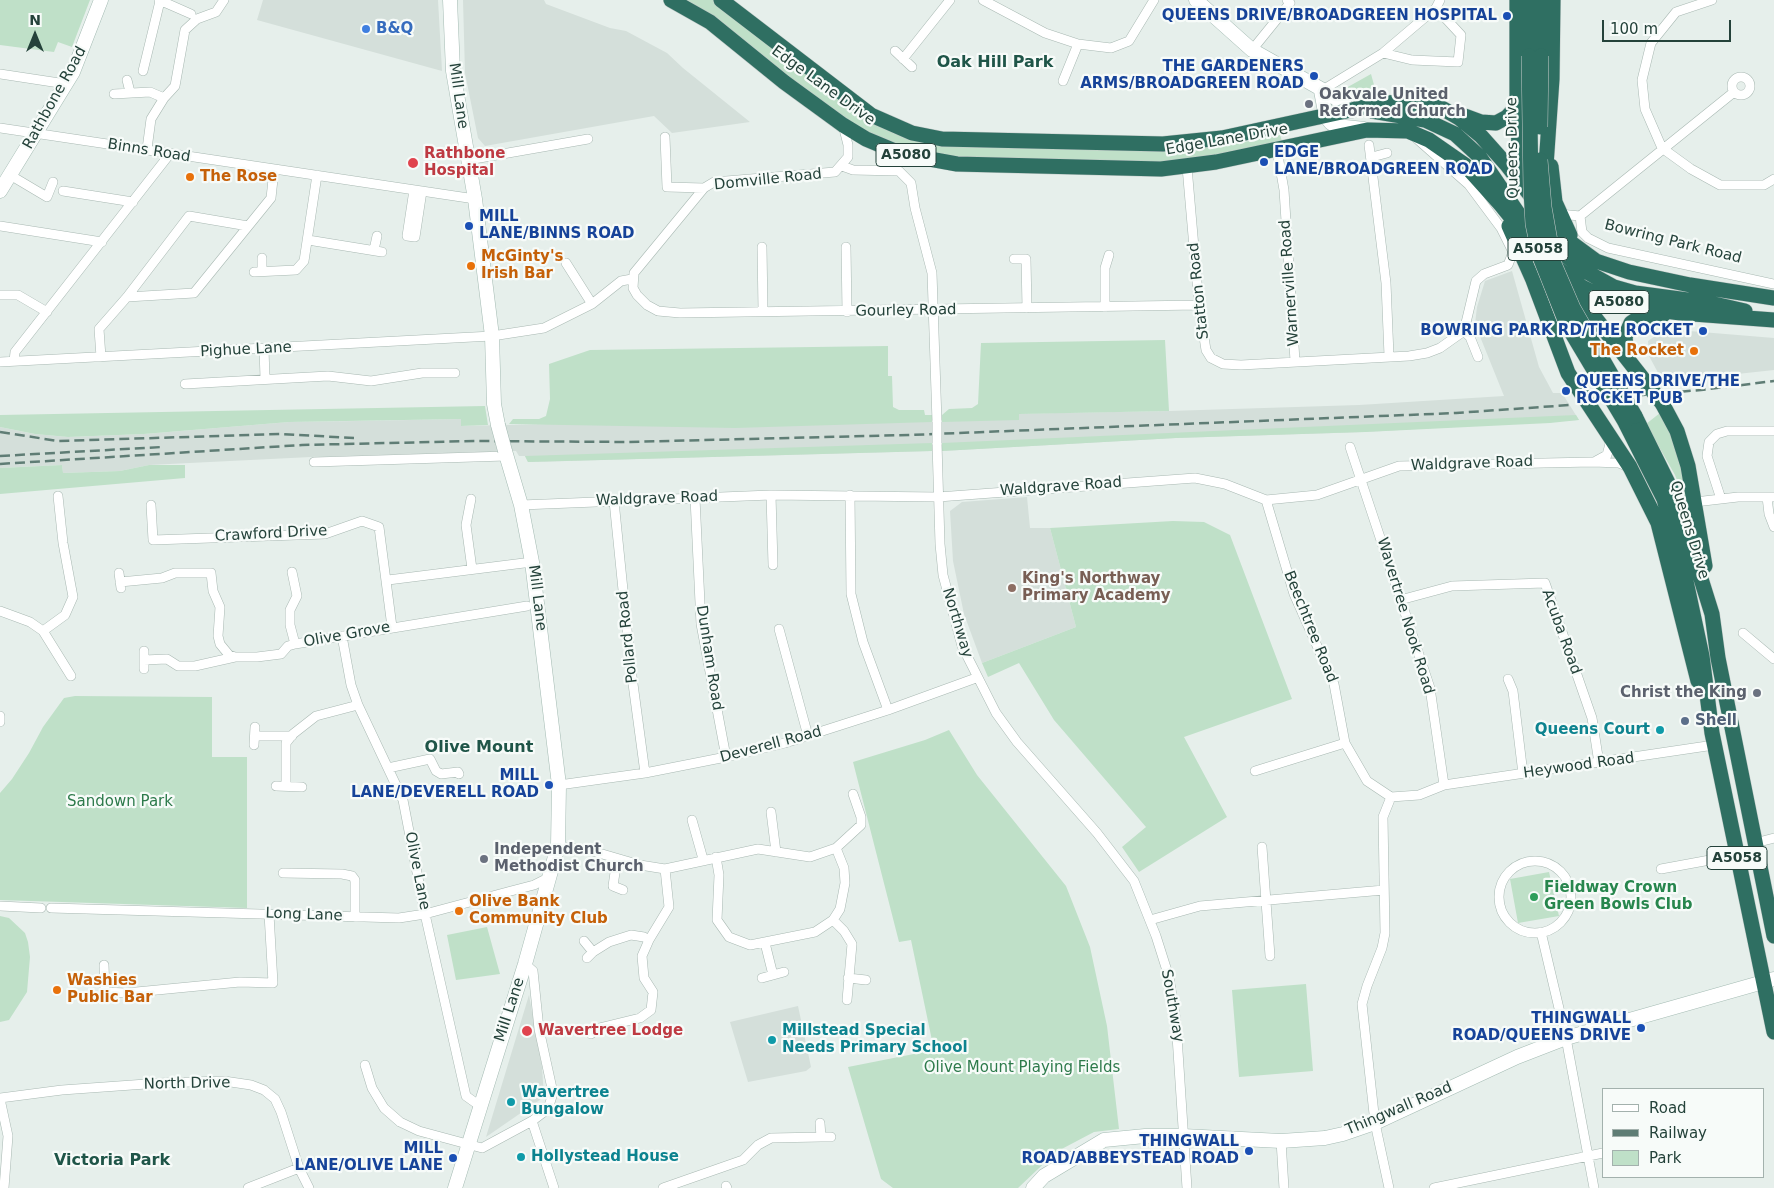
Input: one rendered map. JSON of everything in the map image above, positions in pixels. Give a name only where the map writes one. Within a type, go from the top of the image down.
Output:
[{"type":"highway","name":"Edge Lane Drive","points":[[671,0],[710,22],[784,82],[861,136],[886,148],[917,158],[984,166],[1132,169],[1187,167],[1277,150],[1408,131],[1429,140],[1518,201]]},
{"type":"highway","name":"Edge Lane Drive","points":[[721,0],[871,115],[896,127],[926,137],[959,140],[1163,144],[1222,138],[1395,102],[1424,104],[1446,110],[1481,136],[1518,201],[1530,243],[1548,252],[1564,274],[1582,287],[1607,299],[1633,306],[1680,313]]},
{"type":"highway","points":[[1517,0],[1518,201],[1533,280],[1547,322],[1574,386],[1630,467]]},
{"type":"highway","name":"Queens Drive","points":[[1529,0],[1535,56],[1540,166],[1547,235],[1554,264],[1573,308],[1630,419],[1676,499],[1712,614],[1718,658],[1774,936]]},
{"type":"highway","name":"Queens Drive","points":[[1535,56],[1541,0]]},
{"type":"highway","points":[[1553,0],[1552,91],[1545,186],[1554,217],[1567,231],[1579,250]]},
{"type":"highway","points":[[1517,89],[1524,100],[1532,102],[1544,100],[1552,91]]},
{"type":"highway","points":[[1446,110],[1489,123],[1502,120],[1517,106]]},
{"type":"highway","points":[[1356,110],[1412,116],[1442,126],[1455,134],[1479,156],[1539,227],[1548,252]]},
{"type":"highway","points":[[1542,305],[1555,202],[1549,148]]},
{"type":"highway","points":[[1518,201],[1540,195],[1545,186]]},
{"type":"highway","points":[[1518,201],[1529,228],[1548,252],[1614,287],[1635,293],[1710,303],[1774,319]]},
{"type":"highway","name":"A5080","points":[[1518,201],[1554,217]]},
{"type":"highway","points":[[1529,228],[1533,280]]},
{"type":"highway","points":[[1548,252],[1569,245],[1579,250]]},
{"type":"highway","name":"A5080","points":[[1579,250],[1614,268],[1690,285],[1774,298]]},
{"type":"highway","points":[[1564,274],[1585,305],[1627,358]]},
{"type":"highway","points":[[1547,322],[1552,308],[1561,301],[1573,300],[1585,305]]},
{"type":"highway","points":[[1627,358],[1624,344],[1626,333],[1631,323],[1637,319],[1680,313]]},
{"type":"highway","name":"A5080","points":[[1680,313],[1774,319]]},
{"type":"highway","name":"A5058","points":[[1627,358],[1662,403],[1677,431],[1688,466],[1695,502],[1712,614]]},
{"type":"highway","name":"Queens Drive","points":[[1630,419],[1653,474],[1674,533],[1702,656],[1713,739],[1737,855],[1769,980],[1774,1032]]},
{"type":"highway","name":"A5058","points":[[1630,467],[1641,486],[1663,536],[1713,739]]},
{"type":"street","name":"Rathbone Road","points":[[3,184],[66,84],[86,44],[101,0]]},
{"type":"street","points":[[143,71],[159,0],[191,14]]},
{"type":"street","points":[[147,149],[151,119],[164,98],[175,86],[186,30],[197,19],[216,12],[224,0]]},
{"type":"street","name":"Mill Lane","points":[[450,0],[453,71],[475,199],[492,336],[494,404],[498,425],[521,506],[532,562],[560,785],[558,846],[551,877],[455,1188]]},
{"type":"street","points":[[904,59],[950,0]]},
{"type":"street","points":[[983,0],[1045,33],[1078,44],[1111,48],[1125,44],[1135,34],[1154,0]]},
{"type":"street","points":[[1196,0],[1252,50],[1356,110]]},
{"type":"street","points":[[1252,50],[1290,3],[1287,0]]},
{"type":"street","points":[[1712,0],[1676,12],[1652,43],[1642,80],[1645,109],[1662,148],[1691,169],[1720,185],[1764,185],[1774,179]]},
{"type":"street","points":[[1321,91],[1383,53],[1438,4],[1461,35],[1458,62],[1412,60],[1383,53]]},
{"type":"street","points":[[1063,80],[1078,44]]},
{"type":"street","points":[[895,52],[912,67]]},
{"type":"street","points":[[0,74],[66,84]]},
{"type":"street","points":[[127,80],[130,92]]},
{"type":"street","points":[[1321,91],[1326,117],[1336,126],[1368,137],[1372,157],[1386,283],[1389,356]]},
{"type":"street","points":[[114,94],[150,92],[164,98]]},
{"type":"street","points":[[1554,217],[1580,216],[1662,148],[1734,92]]},
{"type":"street","name":"Domville Road","points":[[632,279],[634,273],[704,188],[714,182],[830,174],[842,166],[848,152],[843,124]]},
{"type":"street","name":"Binns Road","points":[[0,128],[147,149],[169,155],[475,199]]},
{"type":"street","points":[[1408,131],[1459,174],[1492,213],[1513,252],[1508,265],[1484,274],[1476,281],[1464,331],[1470,336],[1478,357]]},
{"type":"street","points":[[665,137],[667,187],[704,188]]},
{"type":"street","points":[[468,160],[588,139]]},
{"type":"street","name":"Warnerville Road","points":[[1277,150],[1284,190],[1295,361],[1427,353],[1440,348],[1464,331]]},
{"type":"street","points":[[1372,157],[1387,153]]},
{"type":"street","points":[[14,361],[15,352],[169,155]]},
{"type":"street","name":"Northway","points":[[842,166],[853,170],[899,171],[909,179],[931,262],[934,310],[938,497],[943,575],[962,646],[976,678],[996,713],[1017,742],[1097,833],[1134,881]]},
{"type":"street","name":"Statton Road","points":[[1187,167],[1199,305],[1206,350],[1211,358],[1222,364],[1295,361]]},
{"type":"street","points":[[127,297],[194,293],[271,198],[274,170]]},
{"type":"street","points":[[262,258],[258,272],[296,270],[301,267],[304,262],[308,240],[317,176]]},
{"type":"street","points":[[3,184],[46,197],[53,182]]},
{"type":"street","points":[[63,191],[133,202]]},
{"type":"street","points":[[101,357],[99,328],[127,297],[189,216],[248,226]]},
{"type":"street","name":"Bowring Park Road","points":[[1580,216],[1582,232],[1588,238],[1608,248],[1774,284]]},
{"type":"street","points":[[0,226],[102,242]]},
{"type":"street","points":[[308,240],[378,251],[377,236]]},
{"type":"street","points":[[762,247],[763,311]]},
{"type":"street","points":[[846,247],[847,312]]},
{"type":"street","points":[[1105,307],[1105,268],[1109,255]]},
{"type":"street","points":[[1014,259],[1026,259],[1027,308]]},
{"type":"street","points":[[566,263],[592,304]]},
{"type":"street","name":"Gourley Road","points":[[632,279],[637,295],[647,305],[658,311],[680,313],[763,311],[847,312],[1199,305]]},
{"type":"street","name":"Pighue Lane","points":[[0,362],[492,336],[544,328],[592,304],[621,281],[632,279]]},
{"type":"street","points":[[0,295],[18,295],[46,312]]},
{"type":"street","points":[[264,349],[265,378]]},
{"type":"street","points":[[186,384],[265,378],[336,376],[371,381],[422,373],[445,376],[455,373]]},
{"type":"street","points":[[1721,499],[1707,456],[1709,442],[1717,434],[1727,431],[1774,431]]},
{"type":"street","points":[[1593,462],[1607,455],[1611,438]]},
{"type":"street","name":"Wavertree Nook Road","points":[[1350,446],[1430,688],[1444,785]]},
{"type":"street","points":[[314,462],[506,453]]},
{"type":"street","name":"Waldgrave Road","points":[[521,506],[771,495],[938,497],[1195,478],[1225,484],[1266,500],[1317,496],[1399,466],[1593,462],[1619,463],[1630,467]]},
{"type":"street","points":[[771,495],[773,565]]},
{"type":"street","points":[[43,631],[65,615],[73,598],[63,543],[58,496]]},
{"type":"street","points":[[850,496],[851,594],[863,642],[888,710]]},
{"type":"street","points":[[1695,502],[1770,497],[1769,514],[1774,527]]},
{"type":"street","name":"Dunham Road","points":[[695,498],[701,624],[726,757]]},
{"type":"street","points":[[471,500],[466,525],[472,569]]},
{"type":"street","name":"Beechtree Road","points":[[1266,500],[1294,594],[1334,684],[1346,743],[1367,780],[1391,797]]},
{"type":"street","name":"Pollard Road","points":[[614,501],[631,669],[645,773]]},
{"type":"street","name":"Crawford Drive","points":[[151,505],[153,540],[325,534],[362,521],[379,527],[388,580],[392,627]]},
{"type":"street","points":[[388,580],[532,562]]},
{"type":"street","points":[[293,572],[297,596],[290,610],[290,625],[295,644]]},
{"type":"street","points":[[120,581],[162,578],[175,573],[211,573],[213,591],[220,607],[218,636],[224,650],[229,655],[235,657]]},
{"type":"street","name":"Acuba Road","points":[[1400,600],[1452,586],[1545,583],[1592,718],[1599,763]]},
{"type":"street","name":"Olive Grove","points":[[144,660],[167,659],[178,666],[195,666],[235,657],[281,654],[288,646],[295,644],[527,606]]},
{"type":"street","points":[[0,611],[30,622],[43,631],[71,676]]},
{"type":"street","points":[[779,629],[808,736]]},
{"type":"street","points":[[1743,633],[1774,659]]},
{"type":"street","name":"Olive Lane","points":[[342,636],[358,705],[403,800],[425,914],[466,1096],[480,1106]]},
{"type":"street","name":"Deverell Road","points":[[560,785],[645,773],[726,757],[808,736],[888,710],[976,678]]},
{"type":"street","points":[[1508,679],[1513,691],[1523,774]]},
{"type":"street","points":[[286,786],[286,744],[292,736],[316,716],[358,705]]},
{"type":"street","points":[[0,716],[0,722]]},
{"type":"street","points":[[255,736],[292,736]]},
{"type":"street","name":"Heywood Road","points":[[1444,785],[1599,763],[1713,739]]},
{"type":"street","points":[[1255,771],[1346,743]]},
{"type":"street","points":[[388,768],[430,759],[436,771],[441,774],[458,772],[459,774]]},
{"type":"street","points":[[1389,1188],[1375,1123],[1362,1004],[1366,986],[1382,948],[1384,890],[1383,817],[1391,797],[1419,795],[1444,785]]},
{"type":"street","points":[[276,786],[302,786]]},
{"type":"street","points":[[558,846],[592,851],[617,859],[665,869],[703,859],[758,849],[810,857],[836,848],[861,825],[853,805],[853,794]]},
{"type":"street","points":[[771,812],[776,852]]},
{"type":"street","points":[[692,820],[703,859]]},
{"type":"street","points":[[1755,844],[1774,838]]},
{"type":"street","points":[[1262,847],[1270,956]]},
{"type":"street","points":[[716,857],[719,875],[717,920],[729,938],[750,945],[816,932],[833,920],[840,909],[845,883],[844,868],[836,848]]},
{"type":"street","points":[[1661,869],[1737,855]]},
{"type":"street","points":[[617,859],[610,890],[623,890]]},
{"type":"street","points":[[1527,862],[1549,864],[1559,870],[1566,879],[1570,890],[1571,901],[1564,917],[1552,929],[1541,932],[1529,932],[1518,928],[1508,921],[1502,910],[1499,898],[1501,886],[1506,875],[1515,867],[1527,862]]},
{"type":"street","points":[[591,1034],[599,1028],[640,1018],[652,1010],[653,992],[644,978],[642,956],[649,940],[669,907],[665,869]]},
{"type":"street","points":[[283,873],[342,874],[352,876],[355,880],[355,917]]},
{"type":"street","name":"Long Lane","points":[[51,908],[399,918],[425,914],[534,885],[551,877]]},
{"type":"street","name":"Southway","points":[[1134,881],[1150,920],[1168,977],[1176,1021],[1188,1188]]},
{"type":"street","points":[[1150,920],[1200,906],[1384,890]]},
{"type":"street","points":[[0,906],[41,908]]},
{"type":"street","points":[[104,965],[105,992],[126,993],[240,982],[273,983],[269,914]]},
{"type":"street","points":[[833,920],[844,930],[852,944],[847,1000]]},
{"type":"street","points":[[1541,932],[1566,1038],[1594,1188]]},
{"type":"street","points":[[584,941],[590,955],[609,942],[631,936],[644,937],[649,940]]},
{"type":"street","points":[[766,943],[773,976]]},
{"type":"street","points":[[365,1065],[374,1092],[391,1116],[413,1129],[482,1148],[532,1121],[548,1109],[553,1093],[540,1029],[533,971],[525,964]]},
{"type":"street","points":[[762,978],[784,972]]},
{"type":"street","points":[[848,978],[866,980]]},
{"type":"street","name":"Thingwall Road","points":[[1033,1188],[1044,1176],[1104,1140],[1183,1136],[1281,1140],[1334,1136],[1375,1123],[1517,1057],[1566,1038],[1769,980]]},
{"type":"street","name":"North Drive","points":[[0,1099],[62,1090],[160,1083],[224,1081],[251,1085],[264,1090],[275,1099],[282,1112],[299,1168],[309,1188]]},
{"type":"street","points":[[0,1099],[8,1136],[4,1188]]},
{"type":"street","points":[[532,1121],[554,1188]]},
{"type":"street","points":[[820,1123],[821,1137]]},
{"type":"street","points":[[663,1188],[743,1160],[758,1145],[771,1138],[831,1137]]},
{"type":"street","points":[[1281,1140],[1284,1188]]},
{"type":"street","points":[[1434,1188],[1602,1153]]},
{"type":"street","points":[[248,1188],[299,1168]]},
{"type":"shaded area","points":[[263,0],[438,0],[442,71],[257,20]]},
{"type":"shaded area","points":[[463,0],[544,0],[546,4],[610,28],[626,31],[667,53],[750,122],[672,133],[654,116],[485,146],[478,138],[465,73]]},
{"type":"shaded area","points":[[1512,271],[1539,367],[1553,393],[1562,393],[1579,420],[1365,432],[1176,438],[942,451],[942,443],[933,443],[932,451],[567,461],[528,462],[525,456],[519,456],[516,451],[311,457],[149,465],[120,471],[63,473],[62,465],[0,468],[0,427],[35,434],[68,437],[144,434],[289,422],[461,419],[462,426],[932,415],[932,422],[942,422],[942,415],[1359,405],[1504,396],[1475,324],[1477,307],[1485,281]]},
{"type":"shaded area","points":[[1677,330],[1774,338],[1774,370],[1682,380],[1662,380],[1649,356],[1648,341],[1658,334]]},
{"type":"shaded area","name":"King's Northway Primary Academy","points":[[1027,497],[1030,528],[1050,528],[1076,627],[982,663],[964,614],[953,561],[950,511],[962,502]]},
{"type":"shaded area","name":"Wavertree Lodge","points":[[529,995],[542,1067],[544,1097],[486,1137]]},
{"type":"shaded area","points":[[798,1006],[811,1067],[806,1071],[748,1082],[730,1022]]},
{"type":"green space","points":[[0,0],[90,0],[72,47],[58,42],[54,52],[0,45]]},
{"type":"green space","points":[[687,0],[714,0],[884,128],[1079,147],[1188,149],[1224,146],[1280,135],[1282,141],[1230,152],[1157,163],[967,159],[908,149],[867,133],[827,106],[709,14]]},
{"type":"green space","points":[[1371,74],[1376,92],[1346,95],[1344,90],[1346,88]]},
{"type":"green space","points":[[1165,340],[1169,411],[1019,414],[1019,420],[942,422],[942,415],[949,409],[972,408],[978,404],[981,343]]},
{"type":"green space","points":[[888,346],[888,376],[892,376],[893,407],[899,410],[924,410],[925,415],[932,415],[932,422],[735,428],[509,424],[513,419],[539,419],[546,416],[550,399],[549,364],[590,350]]},
{"type":"green space","points":[[485,406],[488,425],[461,426],[461,419],[289,422],[144,434],[68,437],[35,434],[0,427],[0,415]]},
{"type":"green space","points":[[1660,413],[1673,428],[1688,499],[1685,500],[1675,475],[1646,424]]},
{"type":"green space","points":[[1576,415],[1579,420],[1550,423],[1365,432],[1176,438],[942,451],[942,443]]},
{"type":"green space","points":[[932,443],[932,451],[528,462],[525,456]]},
{"type":"green space","points":[[62,465],[63,473],[120,471],[149,465],[185,465],[185,478],[0,494],[0,468]]},
{"type":"green space","points":[[1173,521],[1204,522],[1230,535],[1292,699],[1184,737],[1227,817],[1139,872],[1122,847],[1146,827],[1054,720],[1019,663],[988,677],[982,663],[1076,627],[1050,528]]},
{"type":"green space","name":"Sandown Park","points":[[75,696],[212,697],[212,757],[247,757],[247,908],[0,900],[0,793],[12,779],[43,727],[64,698]]},
{"type":"green space","name":"Olive Mount Playing Fields","points":[[949,730],[977,775],[1066,886],[1090,947],[1107,1026],[1119,1129],[1094,1132],[1056,1152],[1018,1188],[893,1188],[881,1179],[848,1067],[934,1050],[911,940],[899,942],[853,762],[925,740]]},
{"type":"green space","name":"Fieldway Crown Green Bowls Club","points":[[1549,872],[1559,916],[1518,923],[1510,879]]},
{"type":"green space","points":[[0,916],[9,918],[25,933],[30,957],[27,992],[9,1020],[0,1022]]},
{"type":"green space","points":[[487,927],[500,974],[456,980],[447,935]]},
{"type":"green space","points":[[1306,984],[1313,1071],[1239,1077],[1232,990]]},
{"type":"railway","points":[[1606,398],[1701,390],[1774,381]]},
{"type":"railway","points":[[0,464],[302,445],[475,441],[629,442],[909,435],[1456,413],[1570,405]]},
{"type":"railway","points":[[0,432],[58,441],[281,434],[354,438]]},
{"type":"railway","points":[[0,456],[162,447]]},
{"type":"place","name":"QUEENS DRIVE/BROADGREEN HOSPITAL","points":[[1507,16]]},
{"type":"place","name":"B&Q","points":[[366,29]]},
{"type":"place","name":"THE GARDENERS ARMS/BROADGREEN ROAD","points":[[1314,76]]},
{"type":"place","name":"Oakvale United Reformed Church","points":[[1309,104]]},
{"type":"place","name":"EDGE LANE/BROADGREEN ROAD","points":[[1264,162]]},
{"type":"place","name":"Rathbone Hospital","points":[[413,163]]},
{"type":"place","name":"The Rose","points":[[190,177]]},
{"type":"place","name":"MILL LANE/BINNS ROAD","points":[[469,226]]},
{"type":"place","name":"McGinty's Irish Bar","points":[[471,266]]},
{"type":"place","name":"BOWRING PARK RD/THE ROCKET","points":[[1703,331]]},
{"type":"place","name":"The Rocket","points":[[1694,351]]},
{"type":"place","name":"QUEENS DRIVE/THE ROCKET PUB","points":[[1566,391]]},
{"type":"place","name":"King's Northway Primary Academy","points":[[1012,588]]},
{"type":"place","name":"Christ the King","points":[[1757,693]]},
{"type":"place","name":"Shell","points":[[1685,721]]},
{"type":"place","name":"Queens Court","points":[[1660,730]]},
{"type":"place","name":"MILL LANE/DEVERELL ROAD","points":[[549,785]]},
{"type":"place","name":"Independent Methodist Church","points":[[484,859]]},
{"type":"place","name":"Fieldway Crown Green Bowls Club","points":[[1534,897]]},
{"type":"place","name":"Olive Bank Community Club","points":[[459,911]]},
{"type":"place","name":"Washies Public Bar","points":[[57,990]]},
{"type":"place","name":"THINGWALL ROAD/QUEENS DRIVE","points":[[1641,1028]]},
{"type":"place","name":"Wavertree Lodge","points":[[527,1031]]},
{"type":"place","name":"Millstead Special Needs Primary School","points":[[772,1040]]},
{"type":"place","name":"Wavertree Bungalow","points":[[511,1102]]},
{"type":"place","name":"THINGWALL ROAD/ABBEYSTEAD ROAD","points":[[1249,1151]]},
{"type":"place","name":"Hollystead House","points":[[521,1157]]},
{"type":"place","name":"MILL LANE/OLIVE LANE","points":[[453,1158]]},
{"type":"district","name":"Oak Hill Park","points":[[995,63]]},
{"type":"district","name":"Olive Mount","points":[[479,748]]},
{"type":"district","name":"Victoria Park","points":[[112,1161]]}]
